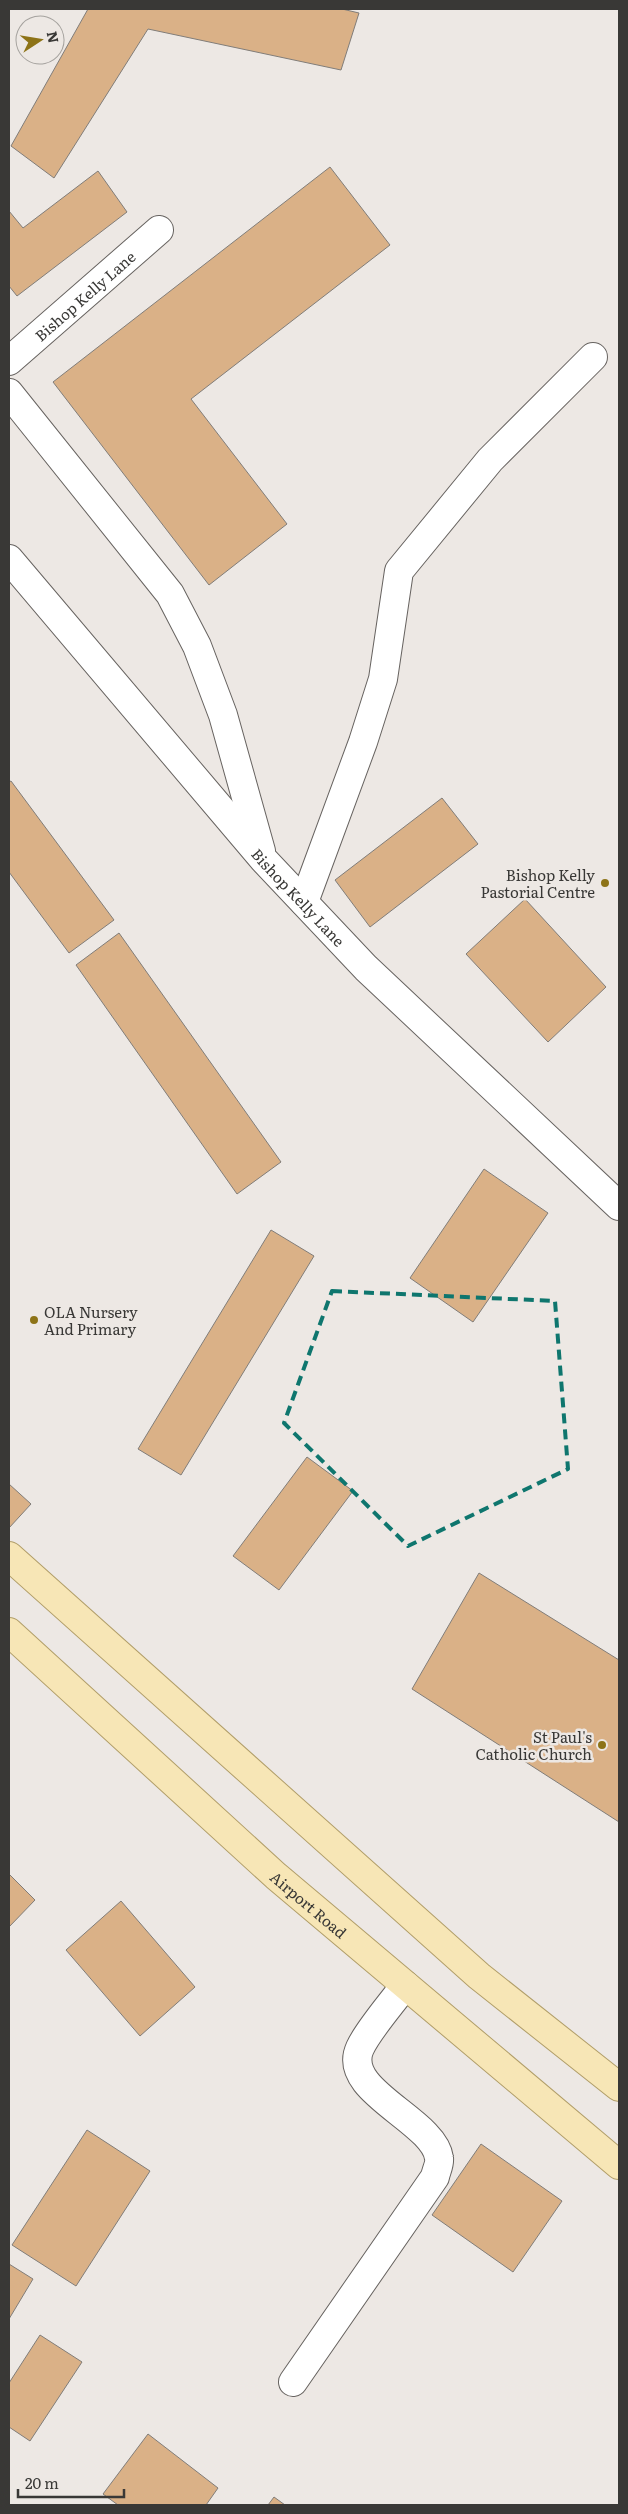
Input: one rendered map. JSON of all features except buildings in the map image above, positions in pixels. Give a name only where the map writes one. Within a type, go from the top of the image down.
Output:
[{"type":"main road","points":[[9,1556],[479,1976],[619,2087]]},
{"type":"main road","name":"Airport Road","points":[[9,1632],[276,1876],[619,2165]]},
{"type":"street","name":"Bishop Kelly Lane","points":[[9,360],[159,230]]},
{"type":"street","points":[[304,902],[363,742],[383,679],[399,571],[490,460],[593,357]]},
{"type":"street","points":[[9,393],[170,594],[197,646],[223,715],[264,860]]},
{"type":"street","name":"Bishop Kelly Lane","points":[[9,559],[264,860],[366,968],[619,1206]]},
{"type":"street","points":[[293,2382],[435,2177],[439,2159],[432,2142],[365,2082],[359,2065],[360,2049],[405,1985]]},
{"type":"highlighted area","points":[[332,1291],[555,1301],[568,1469],[408,1546],[284,1423]]},
{"type":"place","name":"Bishop Kelly Pastorial Centre","points":[[605,883]]},
{"type":"place","name":"OLA Nursery And Primary","points":[[34,1320]]},
{"type":"place","name":"St Paul's Catholic Church","points":[[602,1745]]}]
